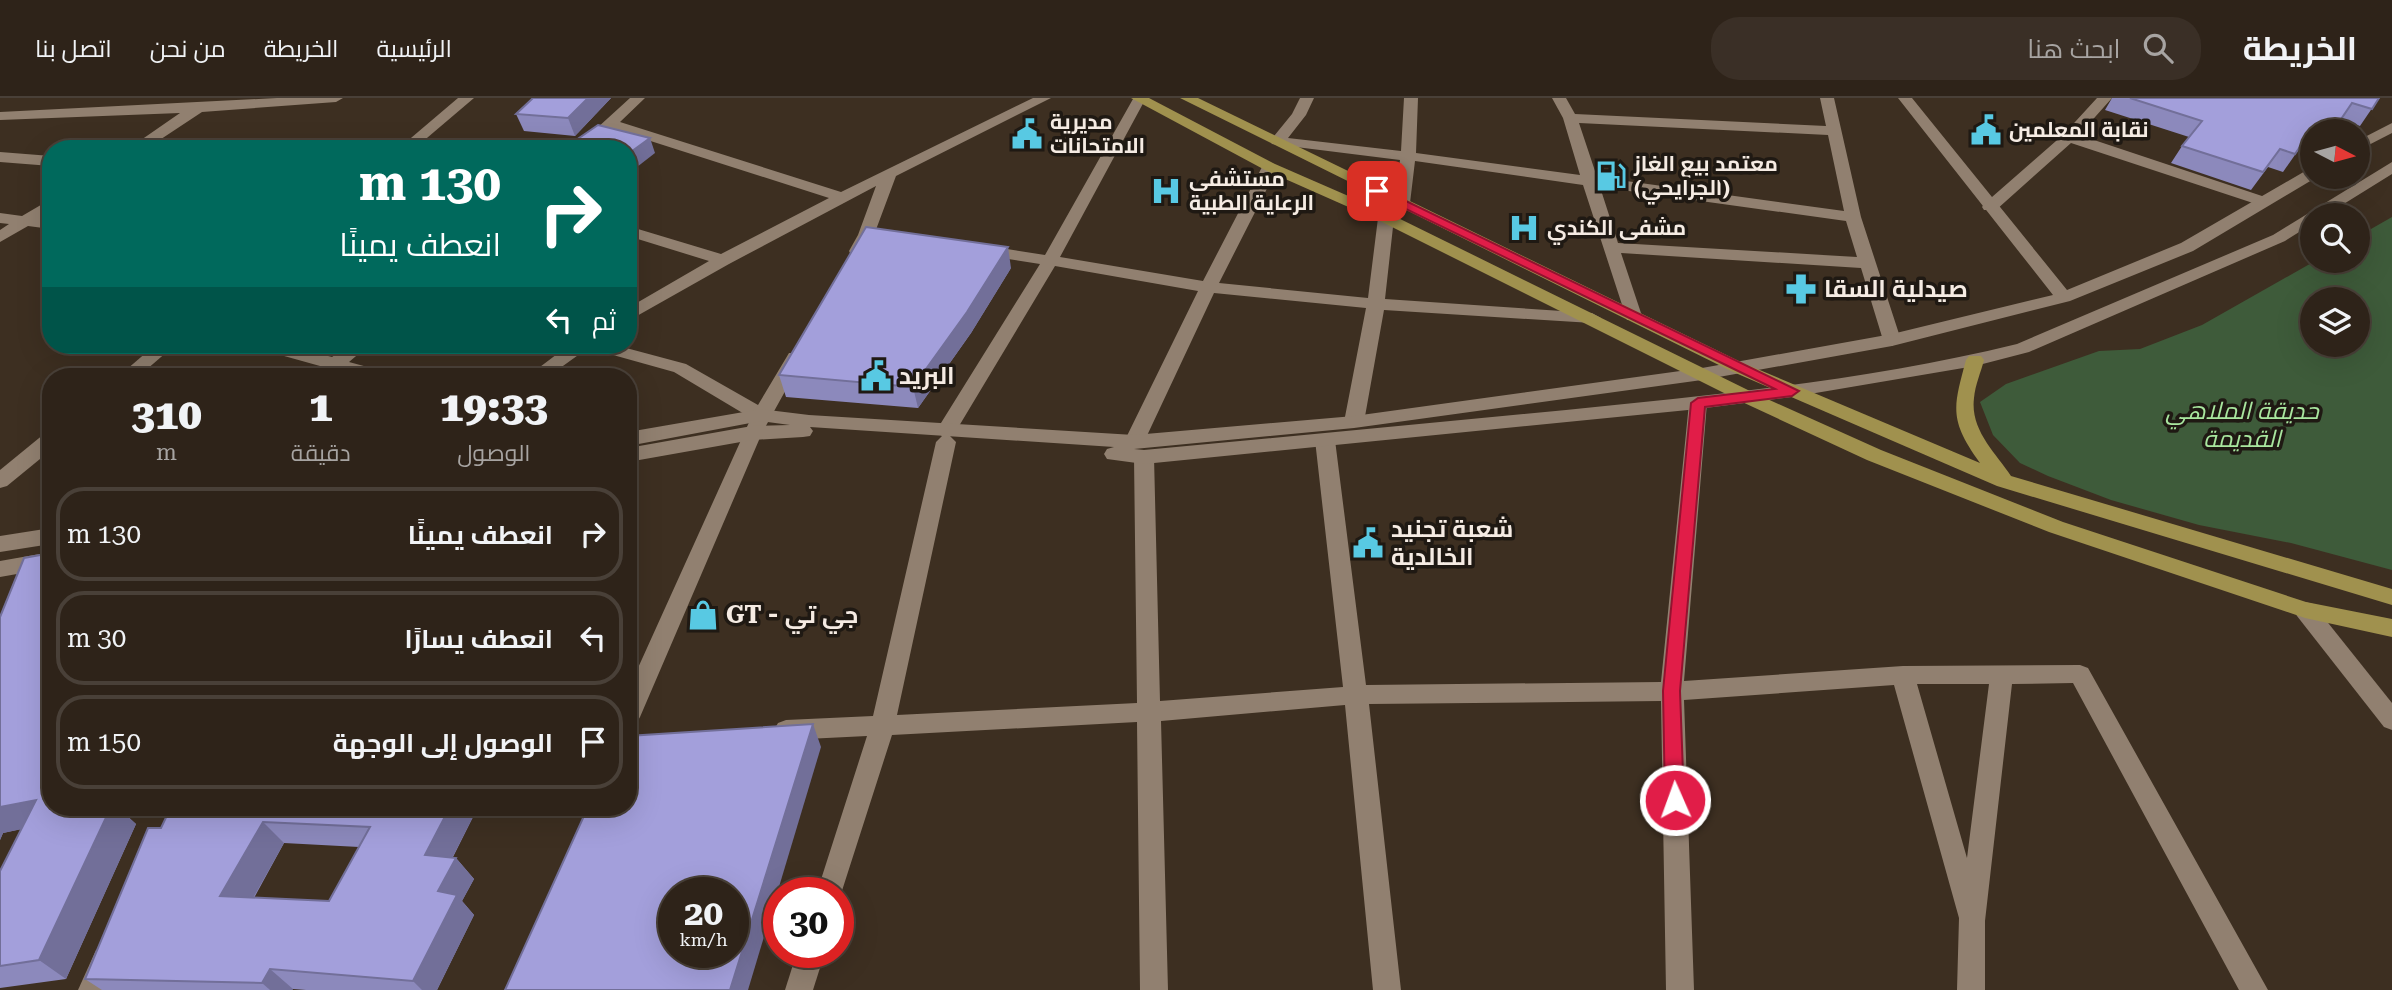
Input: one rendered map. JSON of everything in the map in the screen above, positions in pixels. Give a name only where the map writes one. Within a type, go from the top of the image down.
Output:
[{"type":"main road","points":[[1186,98],[1737,367],[2004,481],[2392,597]]},
{"type":"main road","points":[[1139,99],[1270,167],[1386,218],[1591,317],[1747,397],[1874,455],[2056,527],[2305,611],[2392,628]]},
{"type":"main road","points":[[1975,360],[1964,400],[1965,415],[1971,435],[2004,481]]},
{"type":"street","points":[[149,140],[213,98]]},
{"type":"street","points":[[0,116],[198,108],[336,98]]},
{"type":"street","points":[[416,140],[467,98]]},
{"type":"street","points":[[592,140],[638,98]]},
{"type":"street","points":[[637,311],[723,260],[842,197],[1044,98]]},
{"type":"street","points":[[1277,141],[1299,115],[1307,98]]},
{"type":"street","points":[[1402,203],[1411,98]]},
{"type":"street","points":[[1559,98],[1570,118],[1633,316]]},
{"type":"street","points":[[1827,98],[1853,217],[1892,340]]},
{"type":"street","points":[[1905,98],[2064,297]]},
{"type":"street","points":[[1990,207],[2070,137],[2105,98]]},
{"type":"street","points":[[835,877],[883,724],[946,437],[1051,259],[1139,99]]},
{"type":"street","points":[[1570,118],[1835,131]]},
{"type":"street","points":[[610,123],[842,197]]},
{"type":"street","points":[[2370,140],[2392,127]]},
{"type":"street","points":[[2070,137],[2262,201]]},
{"type":"street","points":[[1277,141],[1408,156],[1853,217]]},
{"type":"street","points":[[0,157],[42,160]]},
{"type":"street","points":[[1154,990],[1149,712],[1139,449],[1208,287],[1270,167]]},
{"type":"street","points":[[2334,203],[2392,167]]},
{"type":"street","points":[[845,271],[873,236],[889,173]]},
{"type":"street","points":[[1139,449],[1702,374],[1892,340],[2064,297],[2187,247],[2300,180]]},
{"type":"street","points":[[0,237],[42,210]]},
{"type":"street","points":[[0,218],[42,223]]},
{"type":"street","points":[[1354,422],[1376,303],[1386,218]]},
{"type":"street","points":[[637,438],[756,424],[843,432],[1139,449],[1325,440],[1747,397],[1975,360],[2023,348],[2279,238],[2300,224]]},
{"type":"street","points":[[637,235],[723,260]]},
{"type":"street","points":[[959,247],[1051,259],[1208,287],[1376,303],[1591,317]]},
{"type":"street","points":[[1613,248],[1866,263]]},
{"type":"street","points":[[637,696],[756,424],[803,343]]},
{"type":"street","points":[[138,368],[155,354]]},
{"type":"street","points":[[286,354],[319,368]]},
{"type":"street","points":[[330,368],[348,354]]},
{"type":"street","points":[[548,368],[568,354]]},
{"type":"street","points":[[628,354],[680,368],[756,424]]},
{"type":"street","points":[[1680,990],[1671,691],[1698,403]]},
{"type":"street","points":[[637,453],[756,424]]},
{"type":"street","points":[[1325,440],[1356,695],[1387,990]]},
{"type":"street","points":[[0,481],[42,446]]},
{"type":"street","points":[[0,544],[42,537]]},
{"type":"street","points":[[0,569],[42,562]]},
{"type":"street","points":[[2305,611],[2392,720]]},
{"type":"street","points":[[1971,990],[1972,921],[2002,674]]},
{"type":"street","points":[[762,732],[1149,712],[1356,695],[1671,691],[1903,675],[2080,674],[2254,990]]},
{"type":"street","points":[[1903,675],[1972,921]]},
{"type":"street","points":[[92,990],[114,941]]},
{"type":"street","points":[[799,990],[806,968]]},
{"type":"green space","name":"حديقة الملاهي القديمة","points":[[2392,217],[2392,570],[2291,543],[2199,525],[2111,500],[2020,463],[1993,435],[1980,402],[2006,384],[2099,351],[2140,349],[2202,325],[2300,269],[2300,273],[2370,273],[2370,230]]},
{"type":"building","points":[[533,98],[588,98],[568,118],[516,114]]},
{"type":"building","points":[[2130,98],[2379,98],[2372,109],[2352,103],[2341,119],[2300,119],[2300,147],[2295,154],[2280,149],[2263,172],[2182,146],[2202,121]]},
{"type":"building","points":[[598,125],[650,138],[637,147],[637,140],[576,140]]},
{"type":"building","points":[[866,227],[1008,247],[967,312],[913,387],[779,375]]},
{"type":"building","points":[[42,555],[42,816],[107,816],[39,960],[0,966],[0,871],[36,800],[0,807],[0,617],[24,558]]},
{"type":"building","points":[[813,724],[765,877],[763,877],[749,929],[749,877],[658,877],[658,968],[737,968],[730,990],[505,990],[584,816],[637,816],[637,735]]},
{"type":"building","points":[[167,816],[445,816],[425,855],[456,858],[438,891],[457,895],[413,981],[270,969],[262,983],[85,979],[148,828],[161,828]],"holes":[[[263,822],[370,827],[329,901],[220,896]]]},
{"type":"place","name":"نقابة المعلمين","points":[[1986,130]]},
{"type":"place","name":"مديرية الامتحانات","points":[[1027,134]]},
{"type":"place","name":"معتمد بيع الغاز (الجرايحي)","points":[[1611,176]]},
{"type":"place","name":"مستشفى الرعاية الطبية","points":[[1166,191]]},
{"type":"place","name":"مشفى الكندي","points":[[1524,228]]},
{"type":"place","name":"صيدلية السقا","points":[[1801,289]]},
{"type":"place","name":"البريد","points":[[876,376]]},
{"type":"place","name":"شعبة تجنيد الخالدية","points":[[1368,543]]},
{"type":"place","name":"GT - جي تي","points":[[703,615]]},
{"type":"route","points":[[1377,191],[1737,367],[1792,391],[1698,403],[1671,691],[1675,800]]}]
